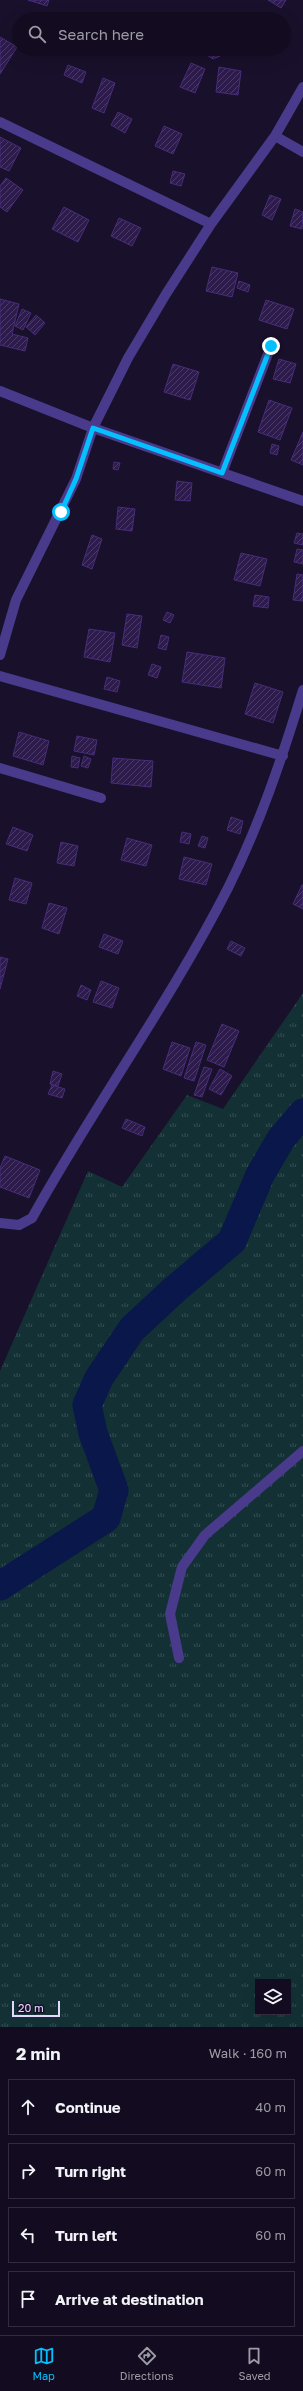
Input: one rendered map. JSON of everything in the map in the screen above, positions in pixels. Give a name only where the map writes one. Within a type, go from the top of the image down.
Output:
[{"type":"street","points":[[0,655],[16,600],[76,479],[93,428],[128,358],[211,224],[275,136],[303,87]]},
{"type":"street","points":[[0,122],[211,224]]},
{"type":"street","points":[[275,136],[303,152]]},
{"type":"street","points":[[222,473],[271,346]]},
{"type":"street","points":[[0,391],[93,428],[303,501]]},
{"type":"street","points":[[0,676],[283,756]]},
{"type":"street","points":[[0,1223],[19,1225],[32,1218],[88,1121],[134,1050],[199,941],[228,888],[257,826],[283,756],[303,690]]},
{"type":"street","points":[[0,768],[101,798]]},
{"type":"street","points":[[179,1658],[170,1614],[182,1567],[205,1535],[303,1451]]},
{"type":"green space","points":[[303,993],[303,2027],[0,2027],[0,1371],[88,1171],[122,1187],[187,1095],[223,1109]]},
{"type":"building","points":[[28,0],[49,0],[47,6]]},
{"type":"building","points":[[268,0],[286,0],[281,8]]},
{"type":"building","points":[[0,37],[12,44],[12,55],[0,74]]},
{"type":"building","points":[[208,56],[220,56],[213,59]]},
{"type":"building","points":[[191,63],[205,69],[195,93],[180,87]]},
{"type":"building","points":[[68,65],[86,72],[82,83],[64,75]]},
{"type":"building","points":[[219,67],[241,71],[238,95],[216,92]]},
{"type":"building","points":[[103,78],[115,83],[104,113],[92,108]]},
{"type":"building","points":[[118,112],[132,119],[125,133],[111,125]]},
{"type":"building","points":[[164,126],[182,134],[173,154],[155,146]]},
{"type":"building","points":[[0,137],[21,148],[9,171],[0,167]]},
{"type":"building","points":[[173,171],[185,174],[181,186],[170,183]]},
{"type":"building","points":[[6,178],[23,190],[7,212],[0,207],[0,186]]},
{"type":"building","points":[[270,195],[281,199],[272,220],[262,215]]},
{"type":"building","points":[[64,207],[89,220],[78,242],[52,229]]},
{"type":"building","points":[[295,209],[303,212],[302,229],[290,226]]},
{"type":"building","points":[[119,218],[141,228],[132,246],[111,236]]},
{"type":"building","points":[[212,267],[238,273],[232,297],[206,291]]},
{"type":"building","points":[[239,281],[250,285],[248,292],[237,288]]},
{"type":"building","points":[[0,299],[19,304],[12,334],[28,338],[25,351],[0,345]]},
{"type":"building","points":[[266,300],[294,309],[287,329],[259,320]]},
{"type":"building","points":[[22,309],[31,313],[23,330],[15,326]]},
{"type":"building","points":[[36,315],[45,323],[35,335],[26,327]]},
{"type":"building","points":[[279,359],[296,364],[290,383],[273,379]]},
{"type":"building","points":[[173,364],[199,372],[190,400],[164,392]]},
{"type":"building","points":[[269,400],[292,408],[280,440],[258,432]]},
{"type":"building","points":[[303,432],[303,465],[291,460]]},
{"type":"building","points":[[272,444],[279,446],[277,455],[270,453]]},
{"type":"building","points":[[114,462],[120,463],[118,470],[113,469]]},
{"type":"building","points":[[177,481],[192,483],[190,501],[175,500]]},
{"type":"building","points":[[118,507],[135,509],[132,531],[116,529]]},
{"type":"building","points":[[297,533],[303,534],[303,545],[294,543]]},
{"type":"building","points":[[92,535],[102,539],[92,569],[82,565]]},
{"type":"building","points":[[297,549],[303,550],[303,564],[294,562]]},
{"type":"building","points":[[241,553],[267,559],[260,586],[234,580]]},
{"type":"building","points":[[297,574],[303,575],[303,601],[293,600]]},
{"type":"building","points":[[255,595],[269,597],[268,608],[253,606]]},
{"type":"building","points":[[167,612],[174,615],[170,623],[163,620]]},
{"type":"building","points":[[127,614],[142,616],[137,648],[122,645]]},
{"type":"building","points":[[89,629],[115,633],[110,662],[84,657]]},
{"type":"building","points":[[161,635],[169,637],[166,650],[158,648]]},
{"type":"building","points":[[187,652],[225,658],[221,688],[182,682]]},
{"type":"building","points":[[152,664],[161,667],[157,678],[148,675]]},
{"type":"building","points":[[107,677],[120,681],[117,692],[104,689]]},
{"type":"building","points":[[255,683],[283,692],[273,723],[245,714]]},
{"type":"building","points":[[19,732],[49,741],[43,765],[13,756]]},
{"type":"building","points":[[77,736],[97,740],[94,755],[74,751]]},
{"type":"building","points":[[72,756],[80,758],[78,768],[71,767]]},
{"type":"building","points":[[84,756],[91,759],[88,768],[81,766]]},
{"type":"building","points":[[113,758],[153,761],[151,787],[111,783]]},
{"type":"building","points":[[231,817],[243,821],[240,834],[227,830]]},
{"type":"building","points":[[13,827],[33,835],[27,851],[6,844]]},
{"type":"building","points":[[182,832],[191,834],[189,844],[180,842]]},
{"type":"building","points":[[202,836],[208,838],[205,848],[198,846]]},
{"type":"building","points":[[127,838],[152,845],[146,866],[121,860]]},
{"type":"building","points":[[61,842],[78,846],[74,866],[57,863]]},
{"type":"building","points":[[184,857],[212,864],[206,885],[179,879]]},
{"type":"building","points":[[15,878],[32,883],[26,904],[9,900]]},
{"type":"building","points":[[303,885],[303,909],[293,904]]},
{"type":"building","points":[[49,903],[67,908],[59,934],[42,928]]},
{"type":"building","points":[[104,934],[123,941],[118,954],[99,947]]},
{"type":"building","points":[[231,941],[245,948],[241,956],[227,949]]},
{"type":"building","points":[[0,957],[8,959],[0,989]]},
{"type":"building","points":[[101,981],[119,988],[112,1008],[93,1002]]},
{"type":"building","points":[[81,985],[91,990],[87,1000],[77,996]]},
{"type":"building","points":[[222,1024],[239,1031],[224,1067],[207,1060]]},
{"type":"building","points":[[172,1042],[190,1048],[181,1076],[163,1069]]},
{"type":"building","points":[[196,1042],[206,1045],[194,1081],[184,1078]]},
{"type":"building","points":[[204,1067],[212,1069],[202,1097],[194,1095]]},
{"type":"building","points":[[220,1069],[232,1076],[221,1095],[209,1089]]},
{"type":"building","points":[[53,1071],[62,1074],[58,1086],[50,1084]]},
{"type":"building","points":[[52,1085],[65,1089],[62,1098],[48,1094]]},
{"type":"building","points":[[126,1119],[145,1127],[142,1136],[122,1128]]},
{"type":"building","points":[[5,1156],[40,1170],[29,1198],[0,1187],[0,1168]]},
{"type":"waterway","points":[[0,1586],[106,1518],[114,1490],[93,1433],[87,1405],[99,1378],[132,1329],[174,1290],[232,1241],[260,1175],[281,1139],[303,1113]]},
{"type":"route","points":[[61,512],[76,479],[93,428],[222,473],[271,346]]}]
